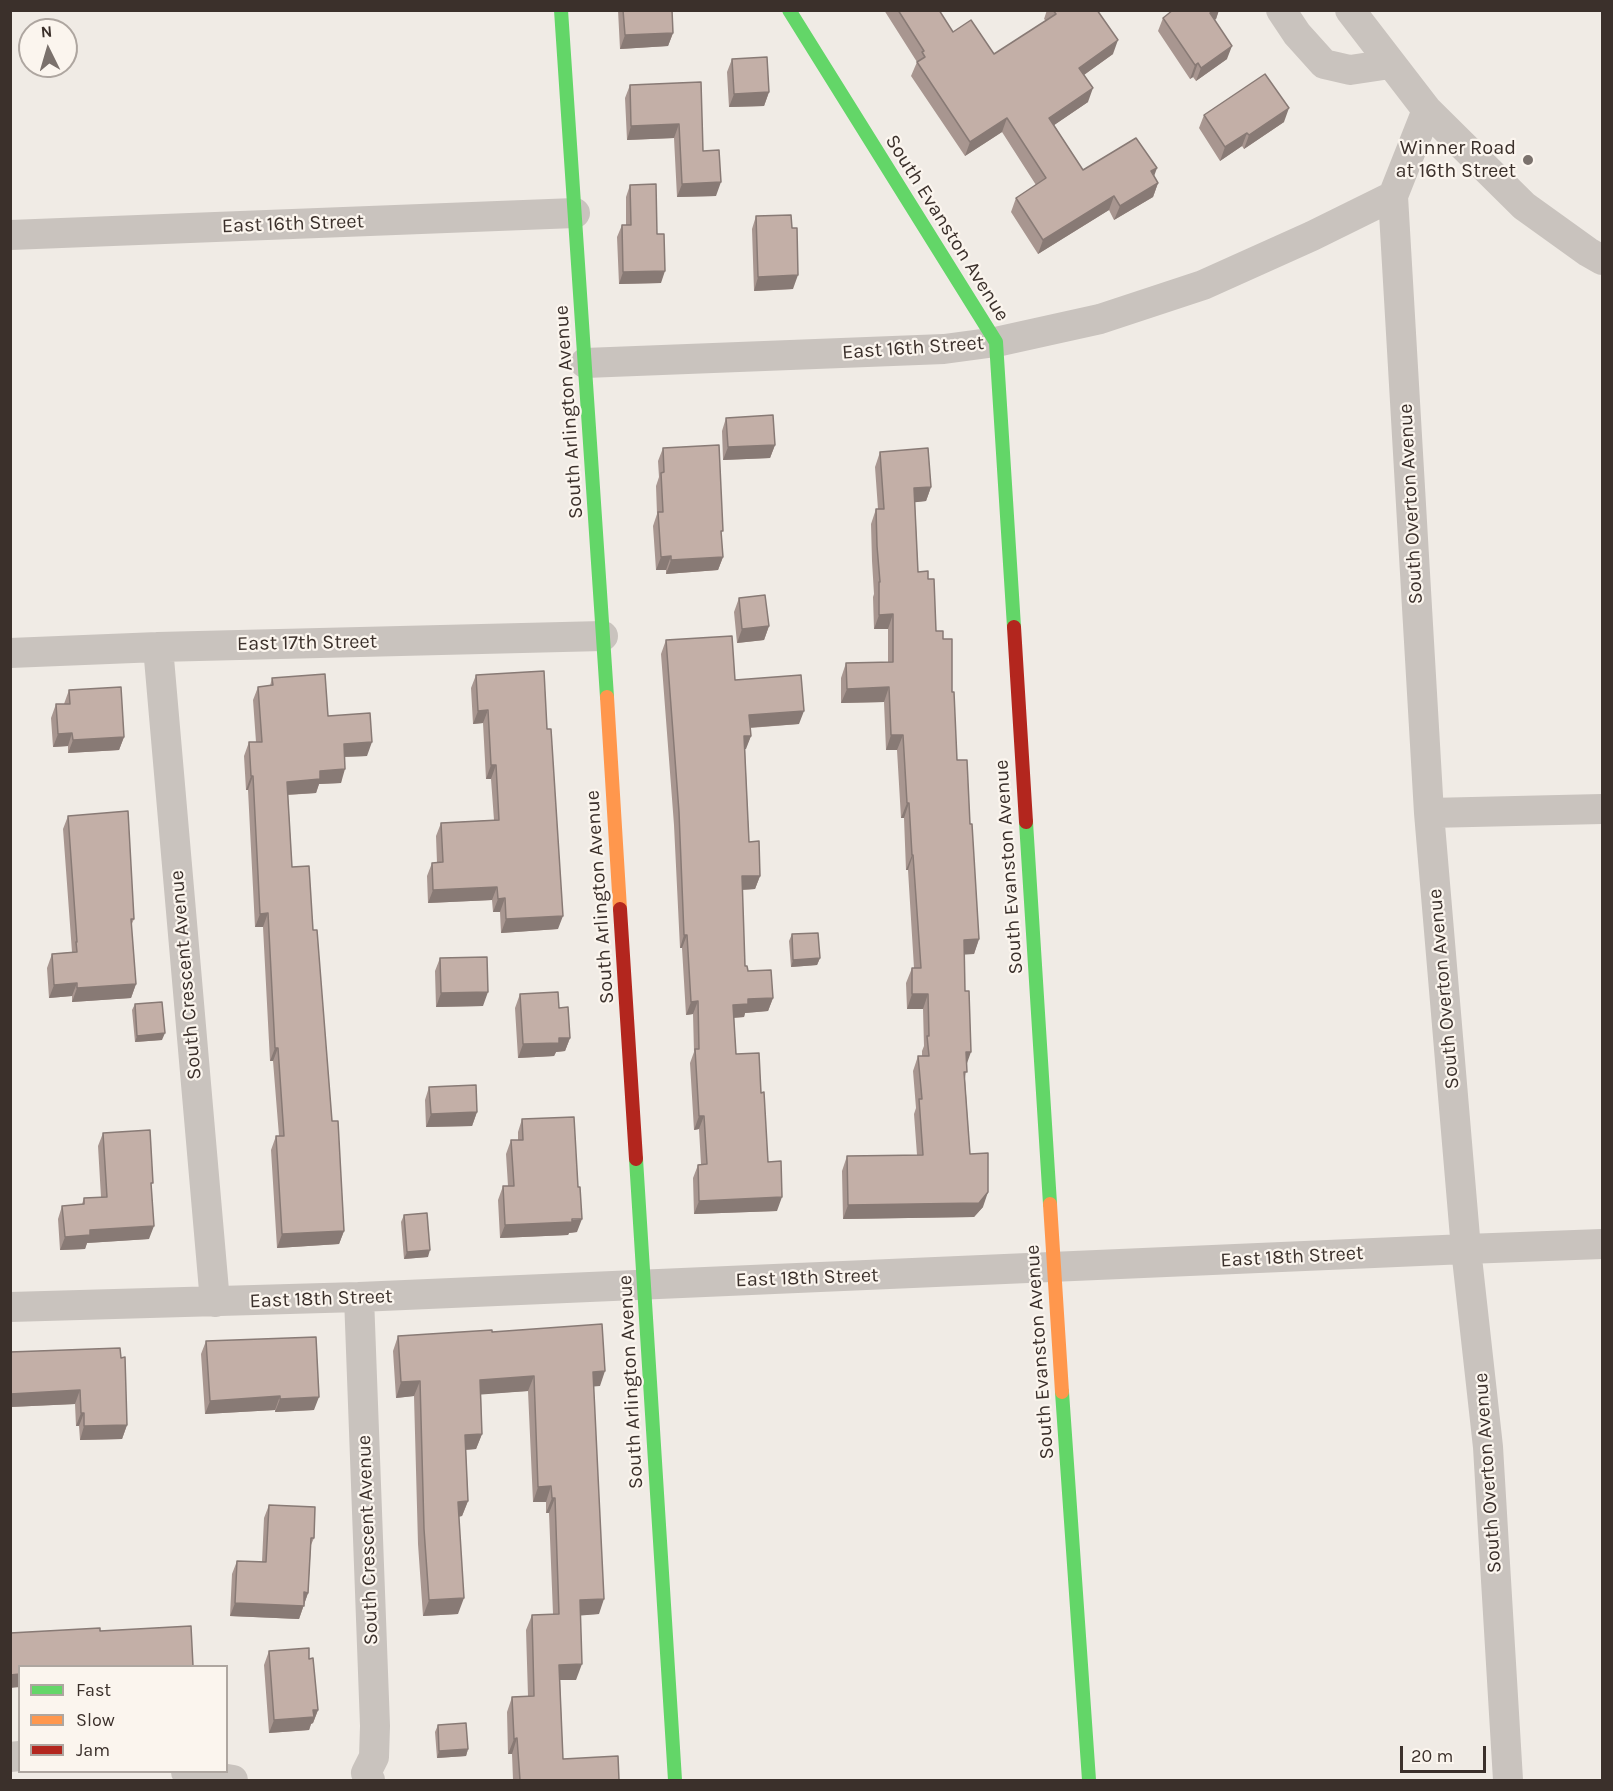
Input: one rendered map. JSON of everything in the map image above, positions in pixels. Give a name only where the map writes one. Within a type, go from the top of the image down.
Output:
[{"type":"street","name":"South Arlington Avenue","points":[[561,10],[645,1285],[675,1780]]},
{"type":"street","name":"South Evanston Avenue","points":[[789,10],[996,342],[1054,1268],[1089,1780]]},
{"type":"street","points":[[1281,10],[1297,34],[1324,64],[1350,70],[1390,64]]},
{"type":"street","points":[[1350,10],[1427,110],[1524,206],[1602,260]]},
{"type":"street","points":[[1392,196],[1427,110]]},
{"type":"street","name":"East 16th Street","points":[[585,363],[944,349],[996,342],[1100,319],[1203,285],[1392,196]]},
{"type":"street","name":"South Overton Avenue","points":[[1392,196],[1429,813],[1467,1249],[1488,1447],[1508,1780]]},
{"type":"street","name":"East 16th Street","points":[[10,235],[575,213]]},
{"type":"street","name":"East 17th Street","points":[[10,653],[603,636]]},
{"type":"street","name":"South Crescent Avenue","points":[[158,647],[214,1302]]},
{"type":"street","points":[[1429,813],[1602,809]]},
{"type":"street","name":"East 18th Street","points":[[10,1307],[359,1297],[1602,1244]]},
{"type":"street","name":"South Crescent Avenue","points":[[359,1297],[375,1726],[374,1756],[362,1778]]},
{"type":"street","points":[[192,1773],[233,1780]]},
{"type":"building","points":[[623,10],[672,10],[673,33],[625,35]]},
{"type":"building","points":[[898,10],[939,10],[953,32],[971,20],[994,54],[1056,14],[1053,10],[1097,10],[1118,40],[1079,68],[1093,88],[1049,118],[1083,170],[1136,138],[1157,168],[1151,171],[1158,183],[1120,206],[1114,196],[1043,240],[1016,198],[1046,178],[1007,118],[970,142],[917,62],[925,57],[922,52],[924,51]]},
{"type":"building","points":[[1173,10],[1213,10],[1210,13],[1232,46],[1201,68],[1198,63],[1195,65],[1163,18]]},
{"type":"building","points":[[767,57],[769,92],[734,94],[732,59]]},
{"type":"building","points":[[1265,74],[1289,108],[1249,135],[1247,133],[1225,147],[1204,115]]},
{"type":"building","points":[[701,82],[703,151],[719,150],[721,182],[682,184],[679,124],[631,126],[630,85]]},
{"type":"building","points":[[656,184],[657,234],[664,234],[665,271],[623,272],[622,225],[631,225],[630,185]]},
{"type":"building","points":[[791,215],[792,228],[797,228],[798,275],[758,277],[756,216]]},
{"type":"building","points":[[773,415],[775,445],[728,447],[726,418]]},
{"type":"building","points":[[719,445],[723,557],[671,560],[671,556],[661,557],[658,512],[663,512],[661,473],[664,472],[663,448]]},
{"type":"building","points":[[928,448],[931,487],[914,488],[918,572],[928,571],[928,579],[934,579],[936,631],[943,631],[943,639],[952,639],[952,692],[954,692],[957,760],[967,760],[979,939],[964,940],[965,991],[969,991],[971,1052],[966,1052],[967,1072],[964,1072],[970,1154],[988,1153],[988,1192],[979,1203],[848,1205],[847,1156],[923,1155],[919,1099],[922,1099],[918,1056],[929,1056],[928,994],[912,994],[912,968],[921,968],[903,735],[891,735],[889,687],[847,689],[846,663],[893,662],[893,614],[879,615],[880,582],[876,509],[884,509],[880,452]]},
{"type":"building","points":[[765,595],[769,626],[742,629],[739,598]]},
{"type":"building","points":[[732,636],[735,680],[801,675],[804,711],[749,715],[751,736],[744,736],[749,842],[759,841],[760,876],[742,876],[745,966],[748,971],[771,970],[773,998],[748,999],[748,1004],[733,1005],[736,1054],[759,1053],[768,1162],[781,1161],[782,1197],[699,1201],[698,1165],[707,1164],[704,1116],[699,1116],[695,1049],[699,1049],[698,1001],[691,1002],[687,935],[684,935],[679,812],[666,640]]},
{"type":"building","points":[[544,671],[547,729],[551,729],[563,916],[506,919],[505,898],[498,899],[497,887],[433,890],[432,863],[443,862],[441,823],[499,820],[496,765],[491,765],[488,710],[478,711],[476,675]]},
{"type":"building","points":[[325,674],[328,716],[370,713],[372,742],[344,744],[345,769],[320,771],[320,779],[287,782],[292,867],[309,866],[313,930],[317,930],[332,1121],[338,1121],[344,1231],[282,1234],[276,1136],[284,1136],[278,1048],[275,1048],[268,913],[260,914],[253,776],[251,776],[249,742],[262,742],[258,687],[273,685],[272,678]]},
{"type":"building","points":[[121,687],[124,737],[73,740],[72,733],[58,734],[56,704],[70,704],[69,690]]},
{"type":"building","points":[[128,811],[134,919],[131,919],[136,984],[77,988],[77,983],[54,985],[52,954],[77,952],[68,816]]},
{"type":"building","points":[[818,933],[820,958],[793,960],[792,934]]},
{"type":"building","points":[[487,957],[488,992],[441,993],[440,958]]},
{"type":"building","points":[[558,992],[559,1008],[568,1007],[570,1038],[559,1038],[559,1043],[523,1044],[520,994]]},
{"type":"building","points":[[162,1002],[165,1033],[137,1036],[135,1004]]},
{"type":"building","points":[[476,1085],[477,1112],[431,1114],[429,1087]]},
{"type":"building","points":[[574,1117],[582,1219],[572,1219],[572,1222],[505,1225],[503,1186],[514,1186],[511,1140],[523,1140],[522,1119]]},
{"type":"building","points":[[150,1130],[154,1226],[90,1230],[90,1235],[65,1237],[62,1206],[84,1204],[84,1198],[107,1197],[103,1133]]},
{"type":"building","points":[[427,1213],[430,1250],[407,1252],[404,1215]]},
{"type":"building","points":[[602,1324],[605,1371],[593,1372],[604,1599],[580,1600],[582,1664],[559,1665],[563,1759],[618,1756],[619,1780],[520,1780],[517,1738],[514,1739],[512,1697],[534,1696],[532,1615],[559,1614],[555,1498],[552,1498],[551,1486],[538,1487],[534,1376],[480,1380],[482,1434],[465,1435],[468,1501],[458,1502],[464,1598],[429,1600],[424,1529],[420,1381],[401,1382],[398,1336]]},
{"type":"building","points":[[316,1337],[319,1397],[280,1399],[280,1396],[210,1401],[206,1341]]},
{"type":"building","points":[[120,1348],[121,1358],[125,1357],[127,1425],[84,1426],[80,1390],[10,1394],[10,1352]]},
{"type":"building","points":[[269,1505],[315,1507],[308,1593],[304,1592],[304,1606],[235,1603],[237,1561],[266,1562]]},
{"type":"building","points":[[191,1626],[193,1665],[18,1665],[18,1674],[10,1675],[10,1633],[100,1628],[100,1631]]},
{"type":"building","points":[[309,1648],[309,1659],[313,1658],[318,1710],[313,1710],[314,1717],[274,1720],[269,1651]]},
{"type":"building","points":[[466,1723],[468,1749],[439,1751],[438,1725]]},
{"type":"traffic: fast","points":[[561,10],[607,697]]},
{"type":"traffic: fast","points":[[789,10],[996,342],[1014,627]]},
{"type":"traffic: fast","points":[[1026,822],[1050,1204]]},
{"type":"traffic: fast","points":[[636,1159],[675,1780]]},
{"type":"traffic: fast","points":[[1062,1392],[1089,1780]]},
{"type":"traffic: slow","points":[[607,697],[620,909]]},
{"type":"traffic: slow","points":[[1050,1204],[1062,1392]]},
{"type":"traffic: jam","points":[[1014,627],[1026,822]]},
{"type":"traffic: jam","points":[[620,909],[636,1159]]},
{"type":"place","name":"Winner Road at 16th Street","points":[[1528,160]]}]
